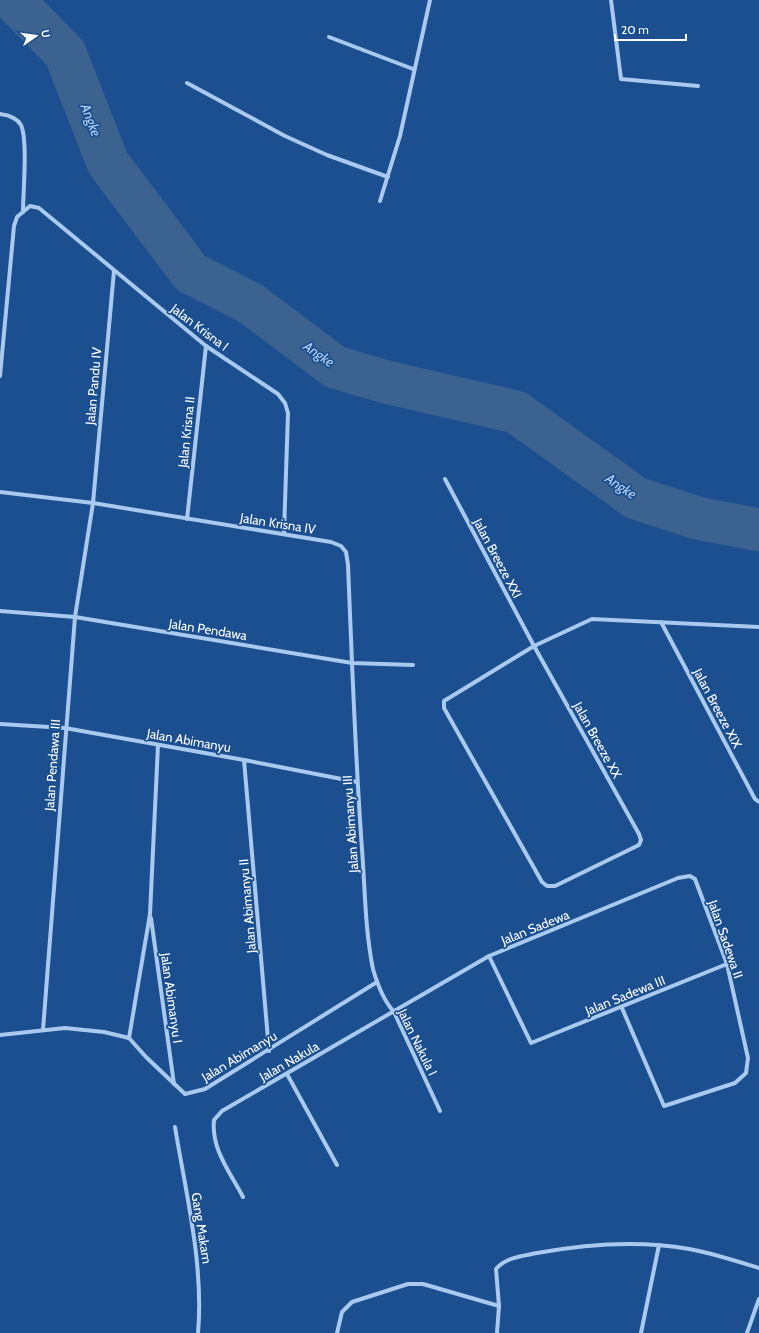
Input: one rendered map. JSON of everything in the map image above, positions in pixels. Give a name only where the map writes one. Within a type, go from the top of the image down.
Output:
[{"type":"street","points":[[380,201],[406,110],[413,69],[430,0]]},
{"type":"street","points":[[611,0],[621,79],[698,86]]},
{"type":"street","points":[[329,37],[413,69]]},
{"type":"street","points":[[187,83],[285,136],[327,155],[388,177]]},
{"type":"street","points":[[0,114],[15,118],[21,125],[24,138],[23,212],[17,217],[14,226],[0,376]]},
{"type":"street","name":"Jalan Krisna I","points":[[23,212],[30,206],[39,208],[206,346],[278,394],[285,403],[288,413],[284,533]]},
{"type":"street","name":"Jalan Pandu IV","points":[[93,503],[114,271]]},
{"type":"street","name":"Jalan Krisna II","points":[[187,520],[206,346]]},
{"type":"street","name":"Jalan Breeze XXI","points":[[444,479],[534,646]]},
{"type":"street","name":"Jalan Krisna IV","points":[[0,492],[93,503],[187,520],[284,533],[331,542],[341,546],[346,552],[348,565],[352,663]]},
{"type":"street","name":"Jalan Pendawa III","points":[[43,1030],[65,728],[75,617],[93,503]]},
{"type":"street","name":"Jalan Pendawa","points":[[0,611],[75,617],[352,663],[413,665]]},
{"type":"street","points":[[534,646],[592,619],[759,627]]},
{"type":"street","name":"Jalan Breeze XIX","points":[[661,622],[755,800],[759,802]]},
{"type":"street","name":"Jalan Breeze XX","points":[[534,646],[641,840],[639,845],[555,886],[547,886],[542,882],[444,708],[444,701],[534,646]]},
{"type":"street","name":"Jalan Abimanyu III","points":[[352,663],[357,782],[368,924],[373,968],[377,982]]},
{"type":"street","name":"Jalan Abimanyu","points":[[0,724],[65,728],[357,782]]},
{"type":"street","name":"Jalan Abimanyu I","points":[[129,1038],[150,914],[158,745]]},
{"type":"street","name":"Jalan Abimanyu II","points":[[244,760],[269,1051]]},
{"type":"street","name":"Jalan Sadewa","points":[[394,1012],[489,956],[678,878],[690,876]]},
{"type":"street","name":"Jalan Sadewa II","points":[[622,1008],[664,1106],[735,1083],[746,1073],[748,1058],[727,964],[694,879],[690,876]]},
{"type":"street","name":"Jalan Abimanyu I","points":[[150,914],[174,1084]]},
{"type":"street","name":"Jalan Sadewa III","points":[[489,956],[531,1043],[622,1008],[727,964]]},
{"type":"street","name":"Jalan Abimanyu","points":[[129,1038],[146,1057],[186,1094],[205,1089],[269,1051],[377,982]]},
{"type":"street","name":"Jalan Nakula I","points":[[377,982],[390,1008],[394,1012],[440,1111]]},
{"type":"street","name":"Jalan Nakula","points":[[243,1197],[214,1140],[214,1120],[222,1111],[394,1012]]},
{"type":"street","points":[[0,1035],[65,1028],[104,1032],[129,1038]]},
{"type":"street","points":[[287,1074],[337,1165]]},
{"type":"street","name":"Gang Makam","points":[[175,1127],[199,1276],[201,1306],[198,1333]]},
{"type":"street","points":[[497,1333],[499,1306],[496,1269],[508,1260],[576,1247],[612,1244],[658,1245],[688,1249],[759,1268]]},
{"type":"street","points":[[641,1333],[658,1245]]},
{"type":"street","points":[[337,1333],[342,1312],[352,1302],[408,1284],[423,1284],[499,1306]]},
{"type":"street","points":[[747,1333],[759,1299]]},
{"type":"waterway","name":"Angke","points":[[13,0],[65,53],[108,163],[191,273],[250,303],[335,367],[386,382],[516,412],[636,498],[697,518],[759,530]]}]
